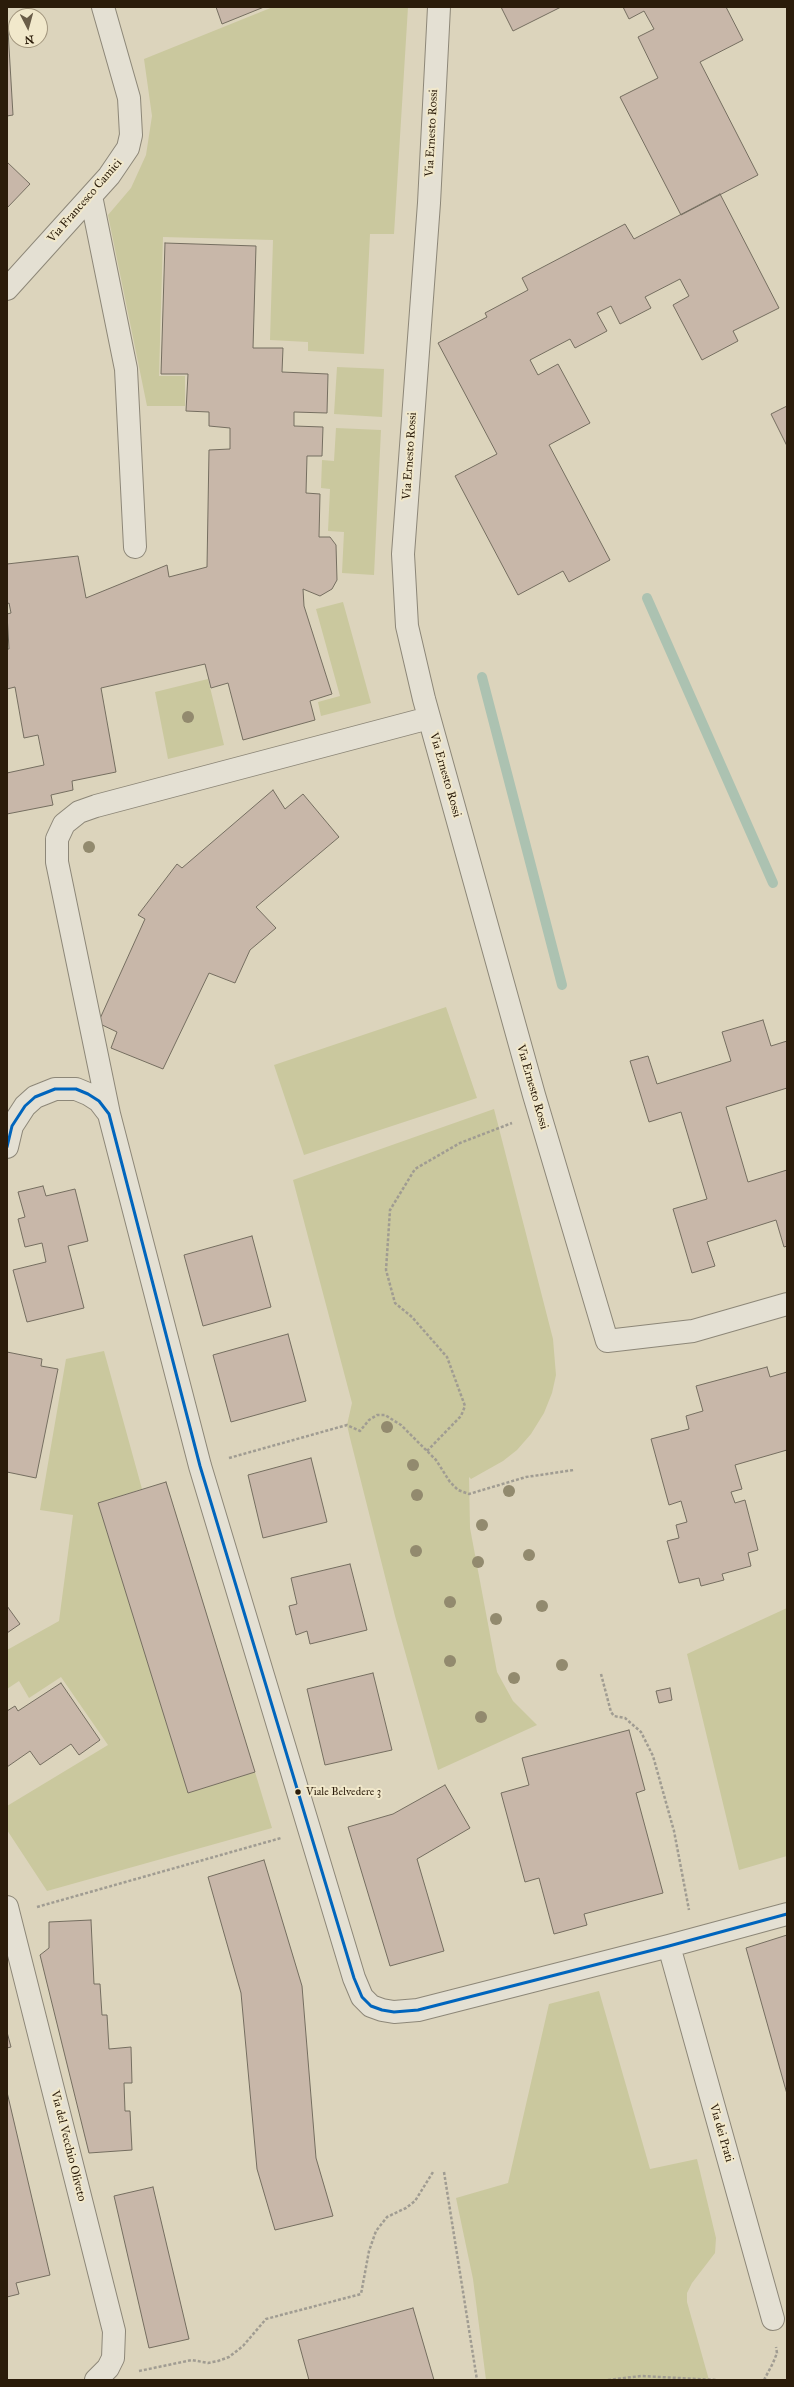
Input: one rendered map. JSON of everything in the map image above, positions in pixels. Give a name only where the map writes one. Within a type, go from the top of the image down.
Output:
[{"type":"street","name":"Via Francesco Camici","points":[[7,289],[91,196],[123,158],[131,135],[129,98],[103,7]]},
{"type":"street","name":"Via Ernesto Rossi","points":[[439,9],[428,203],[403,554],[407,626],[429,718],[540,1115],[607,1341],[693,1331],[787,1304]]},
{"type":"street","points":[[91,196],[126,369],[134,547]]},
{"type":"street","points":[[429,718],[96,806],[79,812],[64,824],[57,839],[57,862],[109,1114],[200,1466],[357,1988],[362,1997],[371,2006],[394,2012],[418,2010],[694,1940],[787,1914]]},
{"type":"street","points":[[7,1147],[12,1126],[25,1106],[35,1097],[55,1089],[76,1089],[88,1094],[99,1101],[109,1114]]},
{"type":"street","name":"Via del Vecchio Oliveto","points":[[8,1911],[114,2331],[113,2358],[97,2380]]},
{"type":"street","name":"Via dei Prati","points":[[670,1946],[774,2319]]},
{"type":"path","points":[[427,1451],[461,1416],[465,1406],[447,1357],[412,1317],[395,1303],[386,1270],[390,1210],[414,1169],[460,1143],[493,1129],[540,1115]]},
{"type":"path","points":[[200,1466],[347,1425],[360,1431],[369,1420],[377,1415],[385,1415],[401,1425],[436,1460],[450,1482],[458,1490],[469,1494],[526,1477],[574,1470]]},
{"type":"path","points":[[602,1674],[611,1712],[614,1716],[625,1718],[641,1732],[653,1756],[674,1831],[694,1940]]},
{"type":"path","points":[[8,1911],[310,1830]]},
{"type":"path","points":[[97,2380],[192,2360],[208,2363],[218,2361],[228,2357],[243,2346],[266,2319],[361,2294],[369,2251],[376,2231],[387,2217],[406,2208],[415,2201],[426,2186],[433,2172]]},
{"type":"path","points":[[444,2172],[477,2380]]},
{"type":"path","points":[[608,2380],[641,2376],[716,2380]]},
{"type":"shaded area","points":[[273,7],[408,7],[394,234],[370,234],[364,354],[308,351],[308,342],[270,340],[273,240],[163,237],[159,376],[185,376],[185,406],[147,406],[108,215],[131,188],[146,155],[152,116],[144,59]]},
{"type":"shaded area","points":[[337,367],[384,369],[382,417],[334,414]]},
{"type":"shaded area","points":[[336,428],[381,430],[374,575],[342,573],[344,532],[328,531],[330,489],[321,488],[322,460],[334,461]]},
{"type":"shaded area","points":[[343,602],[371,703],[321,716],[318,702],[340,696],[316,609]]},
{"type":"shaded area","points":[[208,679],[224,745],[168,759],[155,692]]},
{"type":"shaded area","points":[[446,1007],[477,1098],[304,1155],[274,1065]]},
{"type":"shaded area","points":[[494,1109],[553,1339],[556,1375],[552,1393],[544,1413],[531,1434],[517,1450],[503,1461],[471,1479],[469,1477],[470,1528],[497,1672],[513,1701],[537,1725],[438,1770],[395,1616],[350,1438],[347,1425],[352,1403],[293,1180]]},
{"type":"shaded area","points":[[104,1351],[142,1489],[98,1503],[188,1793],[255,1772],[272,1828],[47,1891],[7,1830],[7,1806],[108,1745],[61,1677],[29,1698],[19,1681],[7,1689],[7,1650],[59,1621],[73,1515],[40,1510],[66,1359]]},
{"type":"shaded area","points":[[787,1608],[787,1856],[739,1870],[687,1654]]},
{"type":"shaded area","points":[[599,1991],[650,2169],[697,2159],[716,2238],[715,2253],[692,2283],[687,2293],[687,2302],[709,2380],[486,2380],[473,2279],[456,2198],[508,2183],[549,2004]]},
{"type":"building","points":[[216,7],[264,7],[222,24]]},
{"type":"building","points":[[501,7],[561,7],[513,31]]},
{"type":"building","points":[[623,7],[726,7],[743,40],[700,62],[758,175],[681,215],[620,97],[658,78],[638,37],[654,29],[644,11],[629,19]]},
{"type":"building","points":[[7,13],[13,115],[7,116]]},
{"type":"building","points":[[7,162],[30,184],[7,208]]},
{"type":"building","points":[[720,194],[779,308],[733,331],[738,341],[702,360],[673,305],[689,296],[680,279],[645,297],[651,308],[620,324],[611,306],[597,313],[607,331],[575,348],[570,339],[530,360],[538,375],[558,364],[590,423],[549,445],[610,560],[569,582],[563,571],[518,595],[455,476],[497,454],[438,343],[487,317],[485,313],[528,290],[522,278],[625,224],[634,239]]},
{"type":"building","points":[[165,243],[256,246],[253,348],[283,348],[282,372],[328,374],[327,413],[294,412],[294,426],[323,427],[322,456],[307,456],[306,493],[320,494],[319,537],[330,537],[336,545],[337,580],[332,589],[320,596],[303,589],[304,606],[332,694],[310,701],[315,720],[243,740],[228,683],[211,688],[205,664],[101,688],[116,772],[72,781],[73,790],[51,795],[53,805],[7,814],[7,773],[44,765],[38,735],[24,738],[15,687],[7,689],[7,649],[9,649],[7,614],[11,613],[9,603],[7,604],[7,564],[78,556],[86,598],[167,565],[169,577],[207,567],[209,450],[230,449],[230,428],[209,426],[209,412],[186,411],[188,374],[161,374]]},
{"type":"building","points":[[787,406],[787,446],[771,414]]},
{"type":"building","points":[[273,790],[285,809],[303,794],[339,837],[256,907],[276,928],[250,950],[235,983],[209,973],[163,1069],[111,1048],[117,1032],[98,1023],[145,919],[138,915],[177,864],[182,868]]},
{"type":"building","points":[[763,1020],[771,1046],[787,1041],[787,1088],[726,1107],[748,1182],[787,1170],[787,1246],[784,1247],[776,1220],[707,1242],[715,1266],[692,1273],[673,1209],[707,1199],[681,1112],[649,1122],[630,1061],[648,1056],[657,1084],[731,1061],[722,1032]]},
{"type":"building","points":[[43,1186],[46,1196],[75,1189],[88,1241],[68,1246],[84,1308],[27,1322],[13,1270],[46,1262],[42,1243],[25,1247],[18,1219],[25,1217],[18,1192]]},
{"type":"building","points":[[252,1236],[271,1307],[203,1326],[184,1255]]},
{"type":"building","points":[[288,1334],[306,1401],[231,1422],[213,1355]]},
{"type":"building","points":[[7,1352],[42,1359],[41,1366],[58,1369],[36,1478],[7,1472]]},
{"type":"building","points":[[767,1367],[770,1377],[787,1372],[787,1450],[735,1465],[742,1489],[731,1492],[735,1503],[745,1500],[758,1550],[748,1553],[751,1566],[722,1574],[724,1580],[701,1586],[699,1578],[679,1583],[667,1541],[679,1538],[676,1525],[687,1522],[681,1501],[669,1505],[651,1439],[689,1429],[686,1416],[703,1411],[696,1386]]},
{"type":"building","points":[[311,1458],[327,1522],[263,1538],[248,1475]]},
{"type":"building","points":[[166,1482],[255,1772],[188,1793],[98,1503]]},
{"type":"building","points":[[350,1564],[367,1630],[310,1644],[307,1631],[296,1635],[289,1606],[297,1604],[291,1578]]},
{"type":"building","points":[[7,1606],[20,1624],[7,1633]]},
{"type":"building","points":[[373,1673],[392,1750],[325,1765],[307,1689]]},
{"type":"building","points":[[61,1683],[100,1740],[79,1755],[71,1744],[40,1765],[30,1751],[7,1767],[7,1711],[15,1706],[18,1711]]},
{"type":"building","points":[[670,1688],[672,1700],[659,1703],[656,1691]]},
{"type":"building","points":[[629,1730],[645,1790],[636,1793],[663,1893],[584,1914],[587,1925],[554,1934],[539,1878],[525,1882],[501,1793],[529,1785],[522,1758]]},
{"type":"building","points":[[445,1785],[470,1828],[417,1859],[444,1951],[390,1966],[348,1827],[393,1814]]},
{"type":"building","points":[[264,1860],[302,1986],[316,2158],[333,2216],[275,2230],[257,2169],[241,1993],[208,1877]]},
{"type":"building","points":[[91,1920],[94,1984],[100,1984],[102,2015],[107,2015],[109,2049],[131,2047],[132,2083],[124,2083],[125,2111],[130,2111],[132,2150],[89,2153],[40,1955],[49,1948],[49,1922]]},
{"type":"building","points":[[787,1935],[787,2094],[746,1948]]},
{"type":"building","points":[[7,2032],[11,2047],[7,2048]]},
{"type":"building","points":[[7,2092],[50,2275],[16,2283],[19,2294],[7,2297]]},
{"type":"building","points":[[153,2187],[189,2339],[149,2348],[114,2196]]},
{"type":"building","points":[[413,2308],[434,2380],[309,2380],[298,2340]]},
{"type":"waterway","points":[[647,598],[773,883]]},
{"type":"waterway","points":[[482,677],[562,985]]},
{"type":"transit line","points":[[7,1147],[12,1126],[25,1106],[35,1097],[55,1089],[76,1089],[88,1094],[99,1101],[109,1114],[200,1466],[354,1978],[362,1997],[371,2006],[394,2012],[418,2010],[669,1946],[787,1914]]},
{"type":"place","name":"Viale Belvedere 3","points":[[298,1792]]}]
